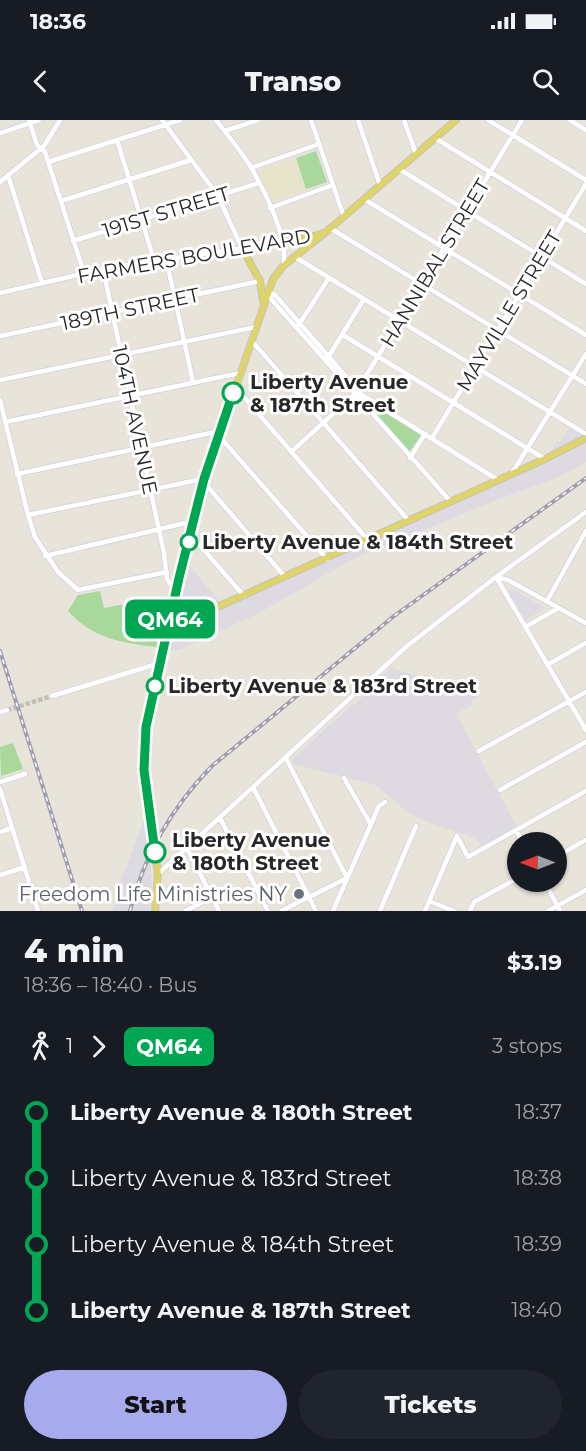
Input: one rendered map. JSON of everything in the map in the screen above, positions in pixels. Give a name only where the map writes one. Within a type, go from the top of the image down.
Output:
[{"type":"main road","name":"FARMERS BOULEVARD","points":[[242,248],[315,236],[328,230],[452,121]]},
{"type":"main road","points":[[155,911],[158,874],[144,757],[146,727],[179,578],[219,433],[273,279],[283,266],[328,230]]},
{"type":"main road","points":[[242,248],[260,281],[264,295],[263,305]]},
{"type":"main road","points":[[168,627],[173,627],[327,559],[545,459],[586,436]]},
{"type":"street","points":[[0,132],[39,120]]},
{"type":"street","points":[[0,182],[49,140],[60,120]]},
{"type":"street","points":[[48,162],[164,122],[180,120]]},
{"type":"street","points":[[216,120],[251,168],[259,183],[283,241],[283,266]]},
{"type":"street","points":[[225,131],[258,120]]},
{"type":"street","points":[[311,120],[344,217]]},
{"type":"street","points":[[358,120],[380,185]]},
{"type":"street","points":[[404,120],[416,154]]},
{"type":"street","points":[[488,120],[586,182]]},
{"type":"street","name":"HANNIBAL STREET","points":[[291,452],[357,392],[522,120]]},
{"type":"street","points":[[570,120],[586,130]]},
{"type":"street","points":[[29,122],[37,145],[45,153],[84,273]]},
{"type":"street","points":[[164,122],[218,196],[242,248]]},
{"type":"street","points":[[435,138],[586,231]]},
{"type":"street","points":[[117,140],[154,260]]},
{"type":"street","name":"191ST STREET","points":[[251,168],[319,144]]},
{"type":"street","points":[[61,201],[191,160]]},
{"type":"street","points":[[399,169],[586,284]]},
{"type":"street","points":[[8,176],[42,283]]},
{"type":"street","name":"MAYVILLE STREET","points":[[432,438],[586,182]]},
{"type":"street","name":"191ST STREET","points":[[73,241],[259,183]]},
{"type":"street","points":[[270,208],[333,185]]},
{"type":"street","points":[[364,199],[586,335]]},
{"type":"street","points":[[328,230],[422,284],[586,384]]},
{"type":"street","name":"FARMERS BOULEVARD","points":[[0,291],[103,269],[242,248]]},
{"type":"street","points":[[295,257],[586,436]]},
{"type":"street","points":[[166,258],[193,382]]},
{"type":"street","name":"104TH AVENUE","points":[[103,269],[169,584],[178,586]]},
{"type":"street","points":[[298,326],[329,278]]},
{"type":"street","name":"189TH STREET","points":[[0,336],[260,281]]},
{"type":"street","points":[[269,293],[271,299],[357,392],[410,458],[451,502]]},
{"type":"street","points":[[327,359],[364,299]]},
{"type":"street","points":[[0,380],[256,327]]},
{"type":"street","points":[[343,334],[545,459]]},
{"type":"street","points":[[251,340],[409,521]]},
{"type":"street","points":[[512,473],[586,354]]},
{"type":"street","points":[[5,422],[240,373]]},
{"type":"street","points":[[235,387],[368,540]]},
{"type":"street","points":[[357,392],[498,480]]},
{"type":"street","points":[[0,400],[27,515],[35,537],[58,572],[78,590],[167,572],[179,578]]},
{"type":"street","points":[[17,474],[219,433],[327,559]]},
{"type":"street","points":[[410,458],[425,434]]},
{"type":"street","points":[[522,459],[523,469]]},
{"type":"street","points":[[27,515],[198,480],[204,483],[285,578]]},
{"type":"street","points":[[158,874],[407,646],[496,577],[586,512]]},
{"type":"street","points":[[45,555],[194,522]]},
{"type":"street","points":[[547,601],[586,531]]},
{"type":"street","points":[[191,535],[244,596]]},
{"type":"street","points":[[496,577],[508,580],[585,620]]},
{"type":"street","points":[[496,577],[586,730]]},
{"type":"street","points":[[525,627],[559,608]]},
{"type":"street","points":[[547,665],[586,643]]},
{"type":"street","points":[[52,696],[160,663]]},
{"type":"street","points":[[479,751],[586,692]]},
{"type":"street","points":[[0,712],[7,710]]},
{"type":"street","points":[[500,790],[586,742]]},
{"type":"street","points":[[286,758],[348,878]]},
{"type":"street","points":[[0,782],[25,774]]},
{"type":"street","points":[[344,778],[371,825]]},
{"type":"street","points":[[253,787],[316,911]]},
{"type":"street","points":[[0,789],[38,911]]},
{"type":"street","points":[[425,911],[457,836],[468,857],[586,791]]},
{"type":"street","points":[[333,911],[379,806],[385,802]]},
{"type":"street","points":[[220,818],[268,911]]},
{"type":"street","points":[[380,911],[416,826]]},
{"type":"street","points":[[0,832],[12,828]]},
{"type":"street","points":[[567,851],[586,840]]},
{"type":"street","points":[[187,848],[219,911]]},
{"type":"street","points":[[0,875],[25,867]]},
{"type":"street","points":[[281,911],[348,878]]},
{"type":"street","points":[[470,911],[474,902],[507,884]]},
{"type":"street","points":[[548,911],[559,908],[586,890]]},
{"type":"street","points":[[550,892],[559,908]]},
{"type":"street","points":[[185,911],[211,898]]},
{"type":"street","points":[[429,901],[454,911]]},
{"type":"shaded area","points":[[316,151],[327,182],[272,201],[258,171]]},
{"type":"shaded area","points":[[573,423],[586,432],[586,462],[576,468],[351,560],[257,614],[181,649],[169,651],[174,619],[188,564],[221,603],[548,456],[557,441],[560,442]]},
{"type":"shaded area","points":[[513,589],[545,608],[526,620],[508,591]]},
{"type":"shaded area","points":[[392,666],[395,669],[480,696],[471,701],[472,705],[456,714],[516,825],[484,847],[473,837],[410,814],[375,785],[294,764],[292,759],[355,704]]},
{"type":"shaded area","points":[[144,819],[151,869],[150,911],[112,911],[117,891]]},
{"type":"green space","points":[[316,151],[327,182],[306,189],[296,158]]},
{"type":"green space","points":[[359,397],[421,435],[408,454]]},
{"type":"green space","points":[[100,591],[104,608],[167,596],[156,647],[108,638],[87,627],[68,611],[78,595]]},
{"type":"green space","points":[[13,743],[23,769],[1,776],[0,747]]},
{"type":"tunnel","points":[[7,710],[52,696]]},
{"type":"railway","points":[[130,911],[143,870],[161,833],[184,798],[212,766],[394,616],[586,478]]},
{"type":"railway","points":[[0,651],[82,911]]},
{"type":"bus line","name":"QM64","points":[[155,852],[144,770],[146,727],[204,479],[233,393]]},
{"type":"place","name":"Liberty Avenue & 187th Street","points":[[233,393]]},
{"type":"place","name":"Liberty Avenue & 184th Street","points":[[189,542]]},
{"type":"place","name":"Liberty Avenue & 183rd Street","points":[[155,686]]},
{"type":"place","name":"Liberty Avenue & 180th Street","points":[[155,852]]},
{"type":"place","name":"Freedom Life Ministries NY","points":[[299,894]]}]
